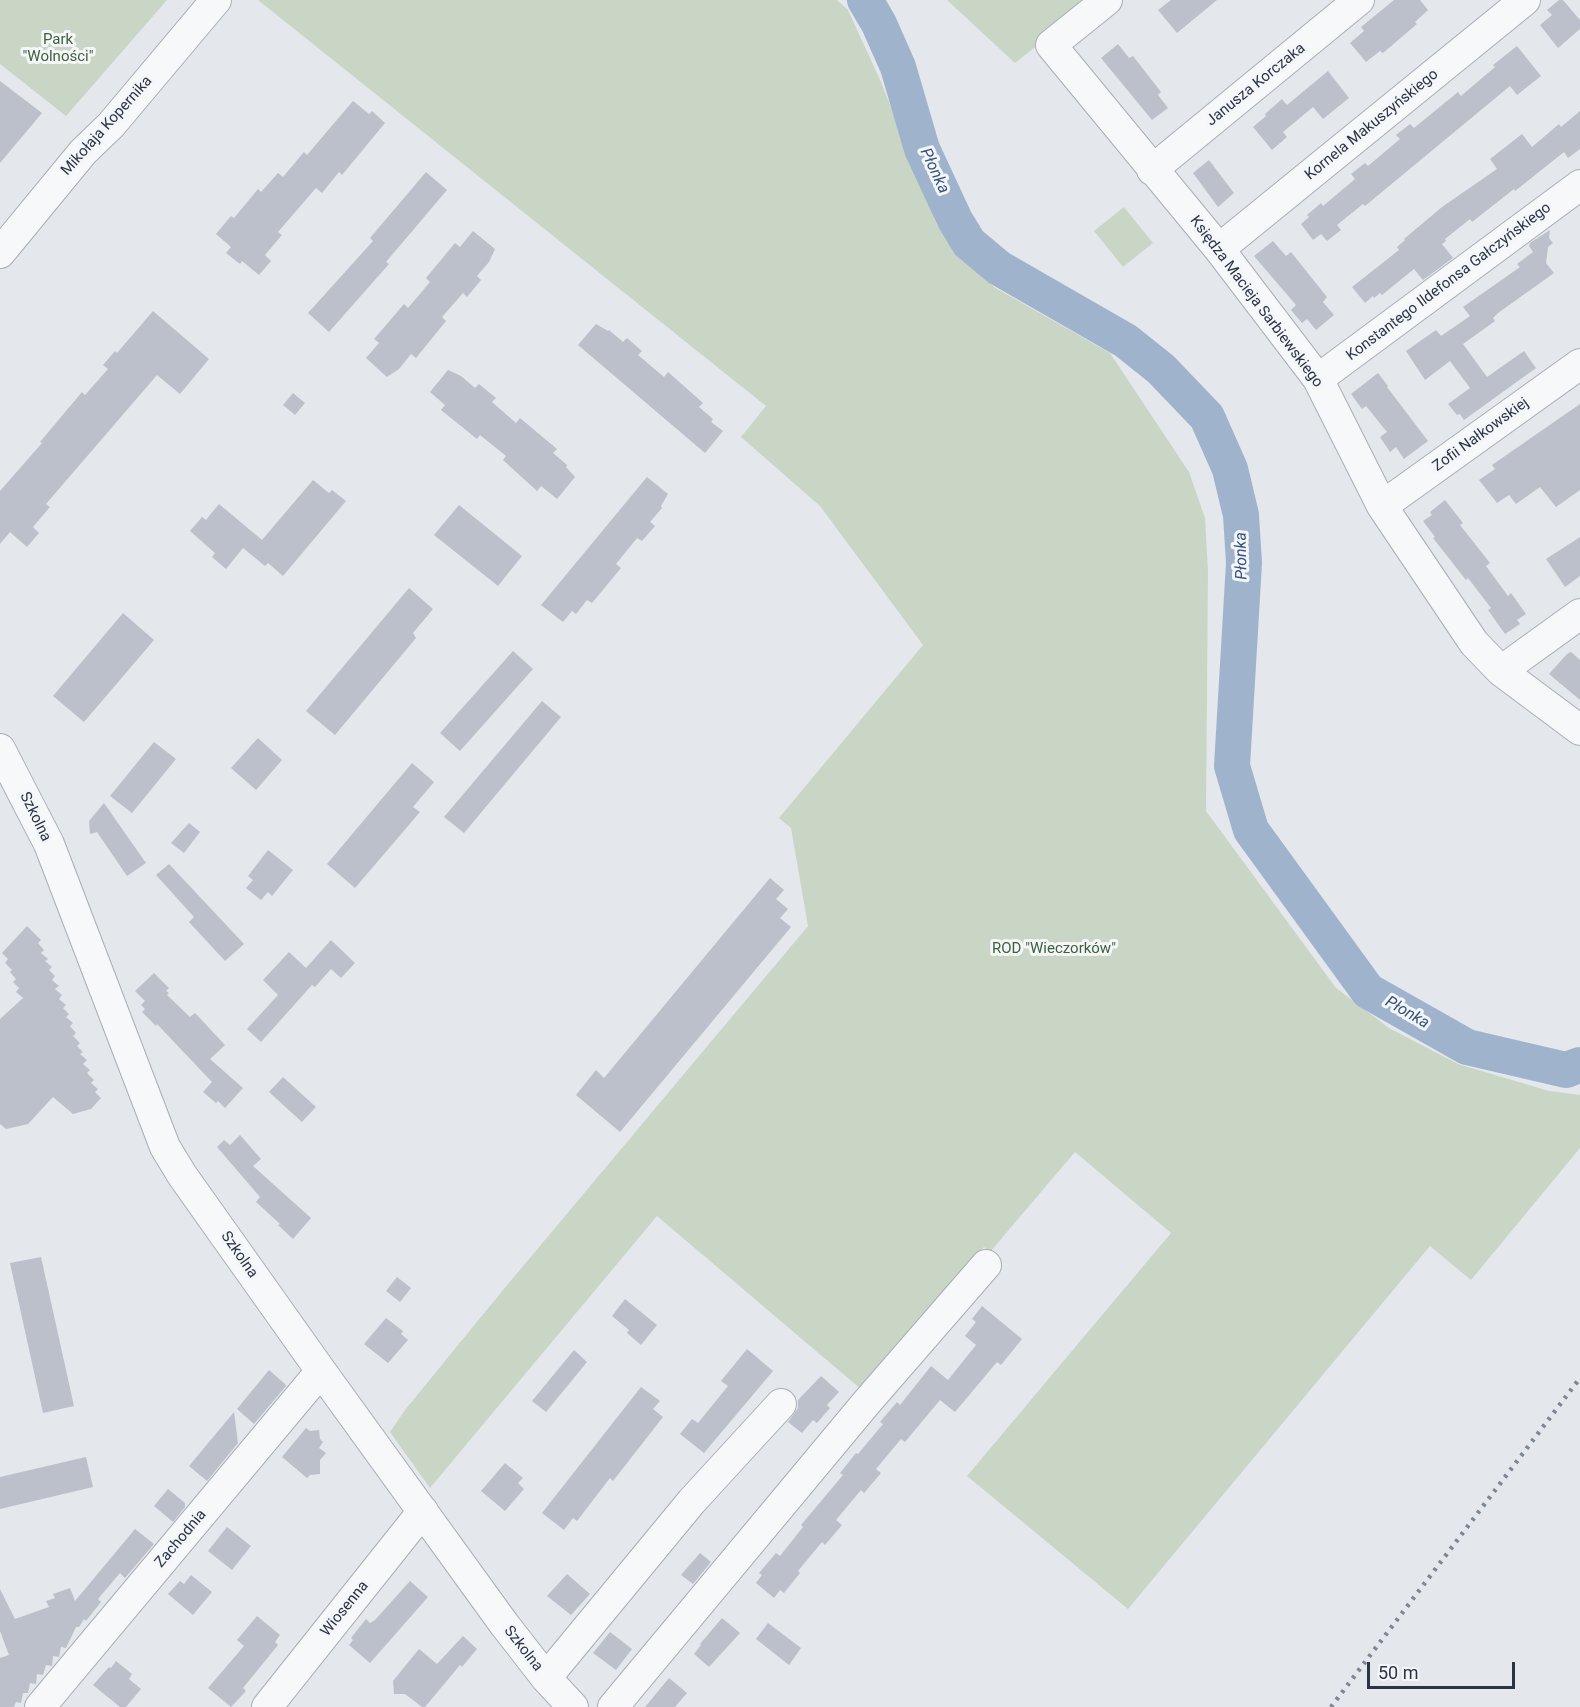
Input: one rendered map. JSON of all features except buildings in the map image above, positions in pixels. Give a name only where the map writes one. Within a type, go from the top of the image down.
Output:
[{"type":"street","name":"Mikołaja Kopernika","points":[[0,253],[83,152],[111,125],[216,0]]},
{"type":"street","name":"Księdza Macieja Sarbiewskiego","points":[[1107,0],[1051,45],[1219,249],[1318,379],[1382,506],[1474,644],[1501,670],[1580,730]]},
{"type":"street","name":"Janusza Korczaka","points":[[1152,170],[1359,0]]},
{"type":"street","name":"Kornela Makuszyńskiego","points":[[1219,249],[1526,0]]},
{"type":"street","name":"Konstantego Ildefonsa Gałczyńskiego","points":[[1318,379],[1580,185]]},
{"type":"street","name":"Zofii Nałkowskiej","points":[[1382,506],[1580,364]]},
{"type":"street","points":[[1501,670],[1580,614]]},
{"type":"street","name":"Szkolna","points":[[0,749],[49,844],[165,1147],[182,1175],[321,1371],[504,1624],[546,1678],[573,1707]]},
{"type":"street","points":[[614,1707],[867,1402],[986,1265]]},
{"type":"street","name":"Zachodnia","points":[[40,1707],[321,1371]]},
{"type":"street","points":[[546,1678],[692,1501],[781,1404]]},
{"type":"street","name":"Wiosenna","points":[[267,1707],[423,1511]]},
{"type":"green space","name":"Park \"Wolności\"","points":[[0,0],[167,0],[66,116],[0,64]]},
{"type":"green space","name":"ROD \"Wieczorków\"","points":[[258,0],[837,0],[848,10],[881,82],[937,225],[994,287],[1110,353],[1189,472],[1205,518],[1208,572],[1206,811],[1336,988],[1389,1028],[1458,1064],[1549,1091],[1580,1095],[1580,1148],[1471,1280],[1430,1246],[1128,1609],[967,1476],[1171,1233],[1075,1152],[990,1252],[984,1247],[862,1390],[657,1216],[430,1488],[390,1432],[405,1410],[503,1290],[808,926],[791,828],[779,818],[923,645],[820,506],[741,437],[766,406]]},
{"type":"green space","points":[[947,0],[1094,0],[1015,63]]},
{"type":"green space","points":[[1124,207],[1153,243],[1123,267],[1094,231]]},
{"type":"waterway","name":"Płonka","points":[[865,0],[879,24],[898,67],[922,149],[955,220],[969,243],[999,268],[1126,341],[1161,369],[1207,417],[1230,469],[1241,515],[1244,563],[1232,766],[1251,830],[1368,991],[1467,1047],[1566,1070],[1580,1065]]},
{"type":"railway","points":[[1331,1707],[1580,1378]]}]
